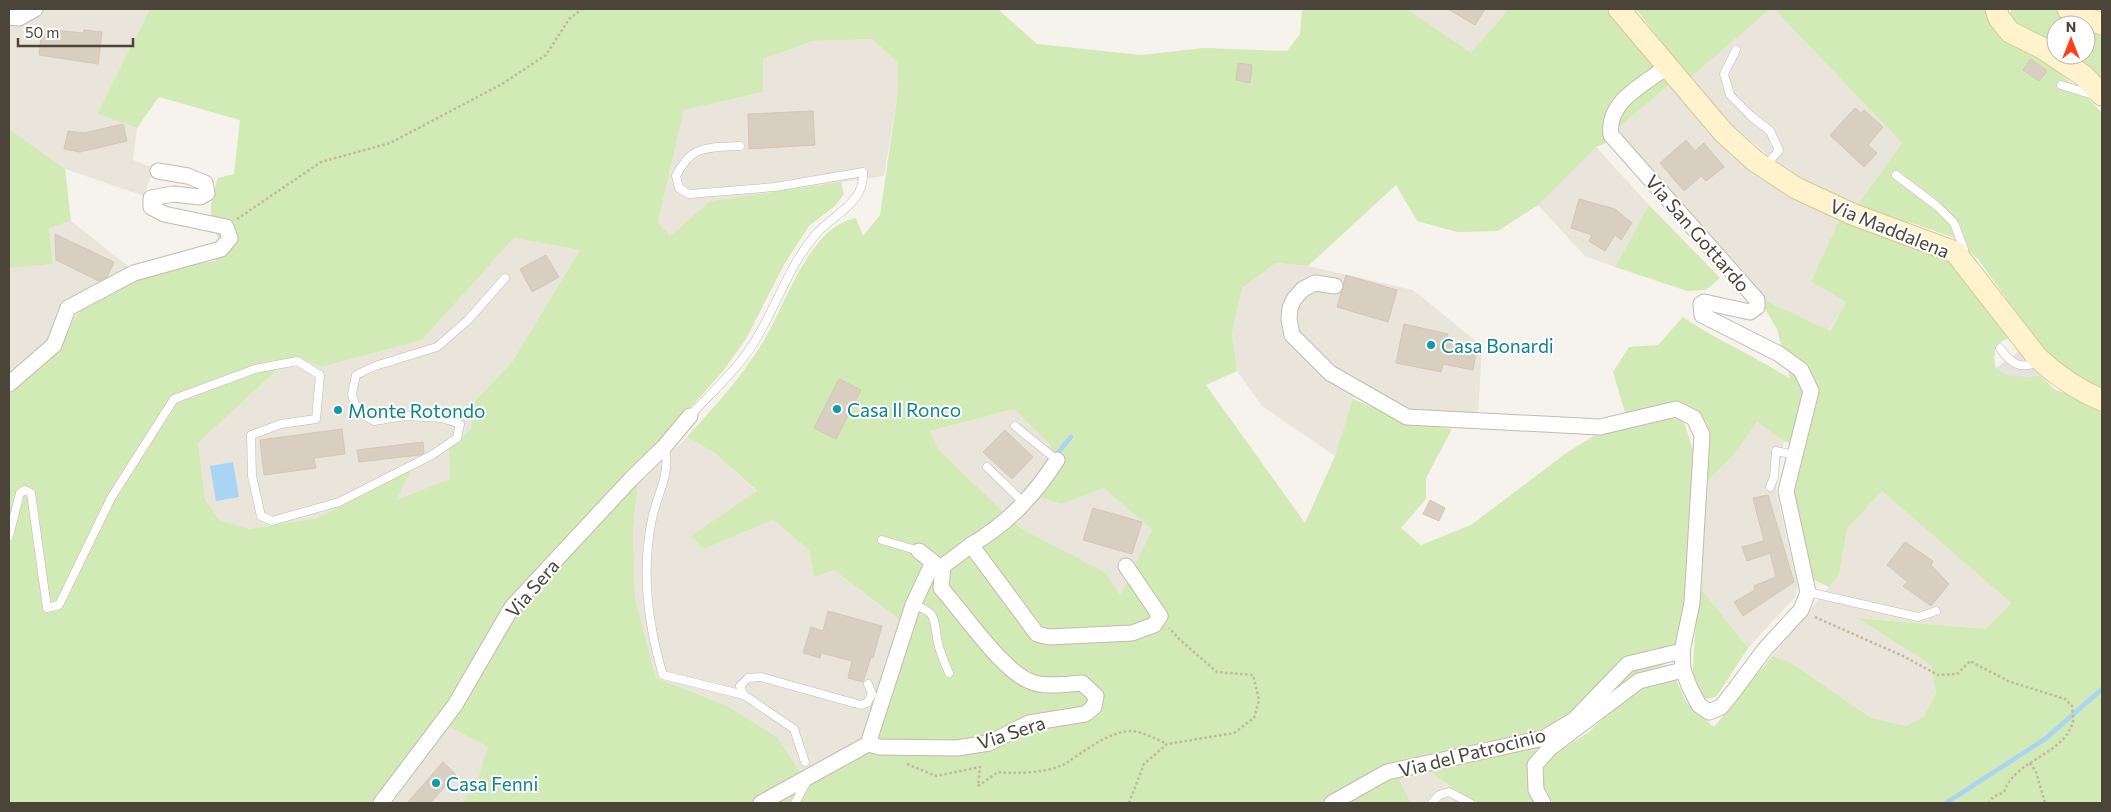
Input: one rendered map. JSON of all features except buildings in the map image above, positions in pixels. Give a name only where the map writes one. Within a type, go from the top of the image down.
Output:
[{"type":"street","points":[[9,17],[19,18],[35,9]]},
{"type":"street","points":[[1619,9],[1668,66]]},
{"type":"street","points":[[1996,9],[1999,18],[2010,32],[2042,48],[2084,76],[2102,97]]},
{"type":"street","points":[[2068,9],[2077,15],[2102,24]]},
{"type":"street","name":"Via Maddalena","points":[[1668,66],[1723,132],[1764,168],[1796,188],[1852,214],[1955,252],[2041,360],[2054,373],[2102,400]]},
{"type":"street","name":"Via San Gottardo","points":[[1668,66],[1630,94],[1619,107],[1610,124],[1611,135],[1757,300],[1758,307],[1750,312],[1704,302],[1700,309],[1702,315],[1779,354],[1801,370],[1812,391],[1786,491],[1808,592]]},
{"type":"street","points":[[9,384],[54,345],[68,308],[134,273],[221,249],[230,238],[226,227],[164,214],[151,207],[151,198],[173,194],[200,197],[207,193],[205,183],[188,176],[158,171]]},
{"type":"street","points":[[1335,286],[1315,283],[1303,289],[1294,299],[1290,308],[1289,319],[1292,334],[1330,373],[1407,417],[1600,426],[1676,408],[1694,418],[1702,435],[1692,603],[1682,650],[1682,670],[1699,705],[1709,712],[1721,707],[1765,648],[1801,610],[1808,592]]},
{"type":"street","name":"Via Sera","points":[[381,803],[454,705],[512,607],[632,478],[664,447],[690,416]]},
{"type":"street","name":"Via Sera","points":[[869,749],[880,747],[957,748],[989,743],[1029,723],[1085,714],[1094,707],[1096,696],[1082,683],[1035,683],[1011,668],[977,633],[941,588],[943,566],[997,530],[1020,499],[1039,487],[1051,456]]},
{"type":"street","points":[[971,546],[1038,634],[1049,638],[1132,633],[1154,625],[1160,616],[1126,566]]},
{"type":"street","points":[[761,803],[807,769],[869,749],[912,605],[933,562],[919,551]]},
{"type":"street","name":"Via del Patrocinio","points":[[1332,803],[1387,772],[1544,738],[1574,720],[1628,664],[1682,650]]},
{"type":"street","points":[[1543,803],[1536,790],[1535,765],[1550,748],[1639,681],[1682,670]]},
{"type":"lane","points":[[1736,50],[1724,74],[1730,95],[1751,116],[1770,131],[1780,150],[1764,168]]},
{"type":"lane","points":[[2061,85],[2102,97]]},
{"type":"lane","points":[[690,416],[745,356],[794,265],[818,232],[851,205],[864,183],[863,172],[775,187],[689,194],[679,188],[676,176],[684,160],[698,149],[740,146]]},
{"type":"lane","points":[[1896,175],[1938,206],[1954,223],[1964,249],[1960,258]]},
{"type":"lane","points":[[9,536],[20,493],[25,490],[31,493],[47,608],[59,605],[111,498],[174,398],[255,369],[297,361],[320,375],[316,419],[281,424],[250,435],[252,476],[261,516],[272,521],[339,502],[432,455],[457,438],[460,424],[442,418],[405,416],[374,421],[357,412],[352,394],[356,375],[375,366],[437,347],[468,320],[505,278]]},
{"type":"lane","points":[[2000,348],[2014,364],[2032,365],[2041,360]]},
{"type":"lane","points":[[1015,426],[1051,456]]},
{"type":"lane","points":[[664,447],[666,480],[652,518],[646,587],[656,650],[663,675],[744,695],[794,729],[807,769],[795,803]]},
{"type":"lane","points":[[1770,487],[1774,477],[1776,452],[1794,455]]},
{"type":"lane","points":[[987,467],[1020,499]]},
{"type":"lane","points":[[882,540],[919,551]]},
{"type":"lane","points":[[1808,592],[1918,617],[1936,611]]},
{"type":"lane","points":[[912,605],[926,608],[935,619],[938,643],[949,673]]},
{"type":"lane","points":[[744,695],[740,686],[748,678],[760,676],[861,705],[867,703],[872,694],[868,684]]},
{"type":"lane","points":[[1432,803],[1439,796],[1449,792],[1470,803]]},
{"type":"path","points":[[226,227],[321,162],[390,143],[502,84],[546,54],[569,18],[582,9]]},
{"type":"path","points":[[1801,610],[1847,633],[1903,656],[1938,675],[1957,674],[1970,661],[2008,681],[2065,699],[2072,706],[2074,721],[2065,736],[2030,763],[2023,766],[2007,782],[2004,792],[1993,797],[1989,803]]},
{"type":"path","points":[[1129,803],[1144,764],[1166,744],[1234,733],[1254,718],[1259,700],[1253,675],[1217,672],[1179,639]]},
{"type":"path","points":[[902,762],[936,776],[980,767],[978,786],[998,772],[1014,774],[1064,764],[1080,752],[1123,731],[1146,734],[1166,744]]},
{"type":"path","points":[[2030,763],[2036,772],[2044,803]]},
{"type":"shaded area","points":[[9,9],[150,9],[97,114],[137,128],[133,160],[154,168],[144,196],[65,169],[9,129]]},
{"type":"shaded area","points":[[1407,9],[1509,9],[1471,54]]},
{"type":"shaded area","points":[[1770,9],[1774,9],[1902,143],[1855,208],[1789,173],[1733,126],[1690,78]]},
{"type":"shaded area","points":[[872,39],[897,62],[898,92],[884,176],[710,201],[670,236],[658,222],[684,110],[763,92],[763,59],[813,41]]},
{"type":"shaded area","points":[[1669,85],[1720,143],[1781,188],[1839,220],[1811,282],[1846,302],[1829,331],[1758,297],[1612,141],[1619,127]]},
{"type":"shaded area","points":[[1596,147],[1649,205],[1615,267],[1585,256],[1538,205]]},
{"type":"shaded area","points":[[71,221],[138,274],[9,389],[9,268],[53,264],[49,228]]},
{"type":"shaded area","points":[[514,238],[580,250],[512,362],[474,402],[471,429],[449,449],[450,479],[397,501],[410,471],[318,518],[249,529],[219,520],[205,499],[198,443],[278,369],[309,362],[322,367],[422,340]]},
{"type":"shaded area","points":[[1276,263],[1308,266],[1413,290],[1482,346],[1478,416],[1416,411],[1358,385],[1335,456],[1262,406],[1237,371],[1232,333],[1242,288]]},
{"type":"shaded area","points":[[2021,350],[2040,375],[2029,377],[2007,375],[1996,368]]},
{"type":"shaded area","points":[[1014,409],[1051,446],[1062,504],[1104,488],[1152,530],[1120,595],[1105,573],[1020,528],[939,450],[930,431]]},
{"type":"shaded area","points":[[1757,421],[1784,441],[1776,490],[1798,587],[1795,597],[1748,648],[1698,585],[1706,482],[1732,457]]},
{"type":"shaded area","points":[[687,437],[715,453],[757,492],[691,536],[704,549],[773,520],[809,550],[814,577],[834,570],[904,623],[869,751],[800,772],[778,738],[728,706],[656,678],[635,598],[633,531],[638,483]]},
{"type":"shaded area","points":[[1882,491],[2011,603],[1985,629],[1860,618],[1931,665],[1936,692],[1924,716],[1905,726],[1871,718],[1790,662],[1772,656],[1839,575],[1847,529]]},
{"type":"shaded area","points":[[446,725],[488,747],[478,778],[462,803],[390,803]]},
{"type":"shaded area","points":[[1429,771],[1474,803],[1411,803],[1399,779]]},
{"type":"green space","points":[[150,9],[998,9],[1037,44],[1141,55],[1204,48],[1287,51],[1300,34],[1302,9],[1407,9],[1471,53],[1509,9],[1606,9],[1631,36],[1669,85],[1619,127],[1612,141],[1596,147],[1538,205],[1498,231],[1457,232],[1417,221],[1396,185],[1308,266],[1276,263],[1242,288],[1232,333],[1237,371],[1206,385],[1305,523],[1335,456],[1353,399],[1409,423],[1452,429],[1426,478],[1426,499],[1401,528],[1421,545],[1471,525],[1569,451],[1602,431],[1670,418],[1683,419],[1694,453],[1687,615],[1679,641],[1664,665],[1641,673],[1617,686],[1600,710],[1536,750],[1531,768],[1537,803],[1474,803],[1429,771],[1399,779],[1411,803],[462,803],[478,778],[488,747],[446,725],[516,610],[638,483],[633,531],[635,598],[656,678],[728,706],[778,738],[800,772],[869,751],[904,623],[834,570],[814,577],[809,550],[773,520],[704,549],[691,536],[757,491],[715,453],[687,437],[753,357],[770,330],[799,271],[824,237],[839,225],[856,218],[863,236],[880,215],[898,91],[897,62],[872,39],[813,41],[763,59],[763,92],[684,110],[658,222],[670,236],[710,201],[841,182],[844,194],[835,206],[809,226],[785,263],[746,339],[724,370],[651,452],[507,603],[449,703],[374,803],[9,803],[9,389],[49,355],[85,305],[138,274],[215,261],[222,246],[212,220],[212,197],[218,178],[234,174],[240,120],[159,97],[137,128],[97,114]],"holes":[[[514,238],[580,250],[512,362],[474,402],[471,429],[449,449],[450,479],[397,500],[411,470],[318,518],[249,529],[219,520],[205,499],[198,443],[278,369],[309,362],[322,367],[422,340]],[[1014,409],[1051,446],[1036,496],[1062,504],[1104,488],[1152,530],[1120,595],[1106,573],[1020,528],[939,450],[930,431]]]},
{"type":"green space","points":[[1636,9],[1770,9],[1690,78]]},
{"type":"green space","points":[[1774,9],[1985,9],[2001,31],[2039,56],[2046,62],[2046,65],[2050,65],[2081,91],[2102,113],[2102,389],[2070,374],[2043,349],[1977,258],[1952,237],[1915,224],[1855,208],[1902,143]]},
{"type":"green space","points":[[2011,9],[2056,9],[2067,15],[2046,15],[2046,44],[2025,32],[2009,17]]},
{"type":"green space","points":[[2096,31],[2102,34],[2102,85],[2077,65],[2096,65]]},
{"type":"green space","points":[[9,129],[65,169],[71,221],[49,228],[53,264],[9,268]]},
{"type":"green space","points":[[1649,205],[1720,278],[1706,290],[1687,291],[1615,267]]},
{"type":"green space","points":[[1839,220],[1949,258],[2011,338],[2001,342],[1996,348],[1994,357],[1996,368],[2029,377],[2040,375],[2054,389],[2102,408],[2102,803],[1553,803],[1544,787],[1543,769],[1553,755],[1589,732],[1633,690],[1675,677],[1686,702],[1714,727],[1772,656],[1790,662],[1871,718],[1906,726],[1924,716],[1936,693],[1931,665],[1858,618],[1985,629],[2011,603],[1882,491],[1847,529],[1839,575],[1829,587],[1810,578],[1791,498],[1799,447],[1784,441],[1757,422],[1732,457],[1706,482],[1695,414],[1627,419],[1613,372],[1629,347],[1658,345],[1683,317],[1709,334],[1790,379],[1777,329],[1758,297],[1830,331],[1846,302],[1811,282]]},
{"type":"green space","points":[[1698,585],[1748,648],[1716,697],[1705,699],[1697,695],[1692,684]]},
{"type":"water","points":[[233,462],[239,497],[216,501],[210,466]]},
{"type":"waterway","points":[[1054,457],[1071,437]]},
{"type":"waterway","points":[[1946,803],[2045,739],[2102,689]]},
{"type":"place","name":"Casa Bonardi","points":[[1431,345]]},
{"type":"place","name":"Casa Il Ronco","points":[[837,409]]},
{"type":"place","name":"Monte Rotondo","points":[[338,410]]},
{"type":"place","name":"Casa Fenni","points":[[436,783]]}]
